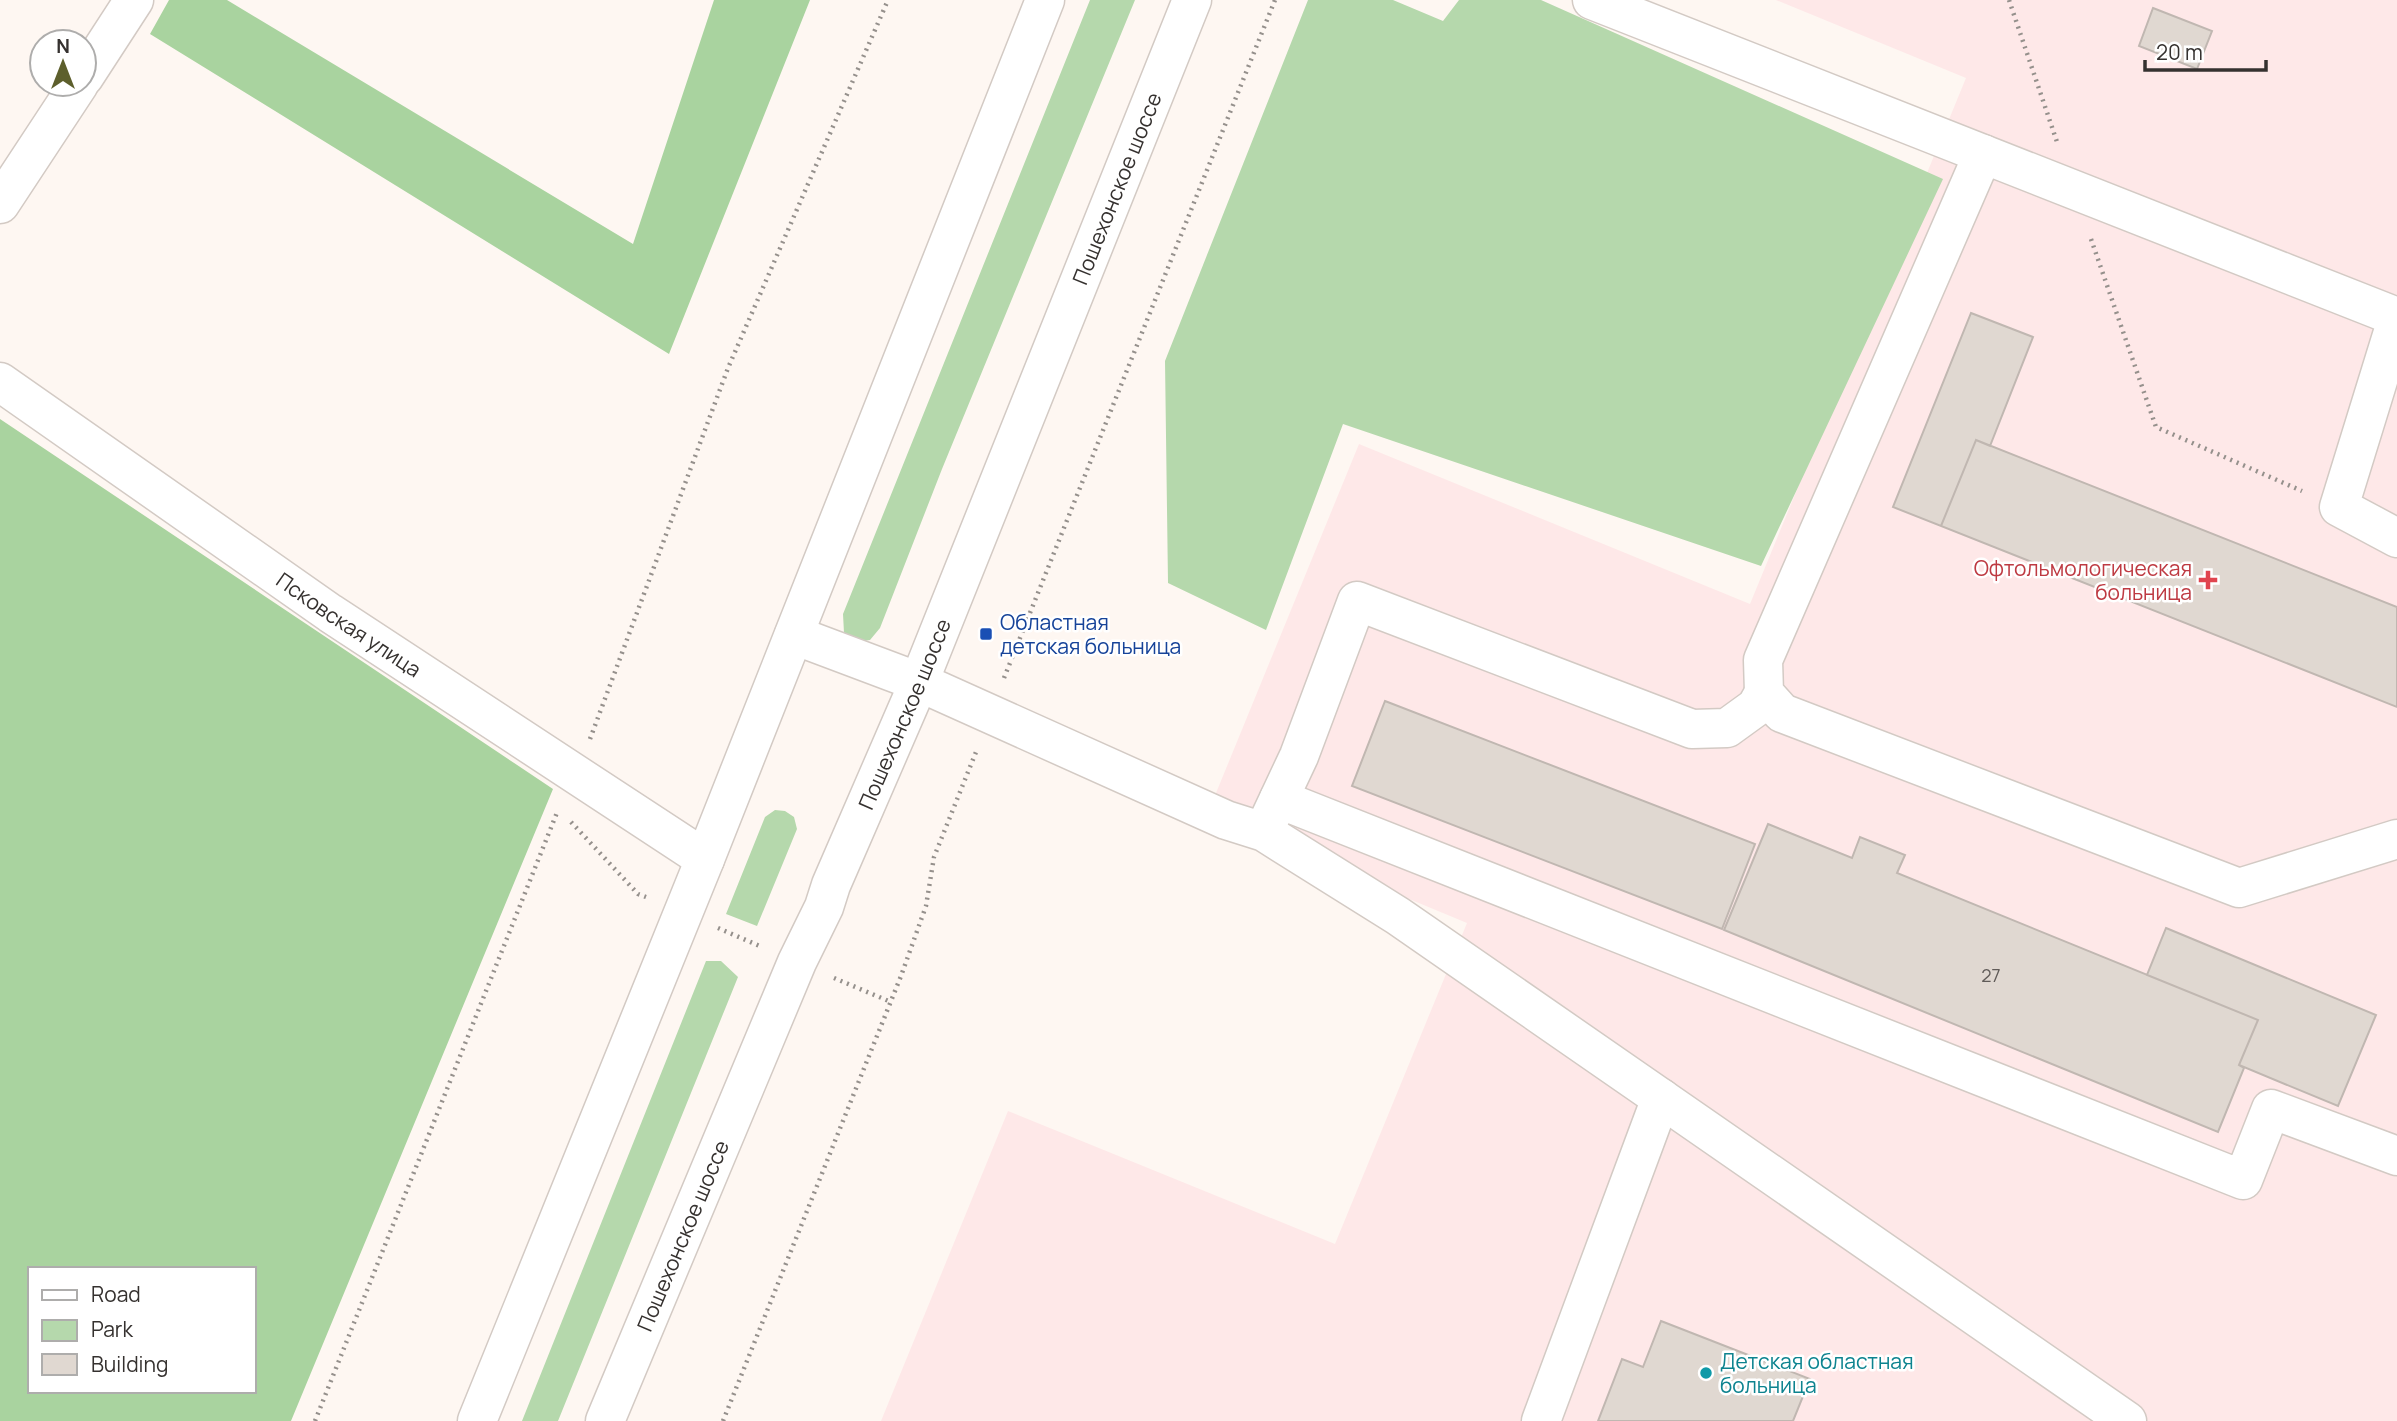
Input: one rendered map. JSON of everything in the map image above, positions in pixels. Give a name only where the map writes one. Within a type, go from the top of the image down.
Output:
[{"type":"main road","points":[[98,55],[134,0]]},
{"type":"main road","points":[[477,1421],[705,859],[1045,0]]},
{"type":"main road","name":"Пошехонское шоссе","points":[[605,1421],[792,975],[824,907],[831,885],[919,682],[1192,0]]},
{"type":"main road","points":[[1592,0],[2397,318],[2339,507],[2397,538]]},
{"type":"main road","points":[[0,204],[70,98]]},
{"type":"main road","points":[[1271,816],[1299,756],[1357,601],[1692,729],[1727,728],[1756,707],[1764,693],[1763,660],[1983,154]]},
{"type":"main road","name":"Псковская улица","points":[[0,382],[330,613],[705,859]]},
{"type":"main road","points":[[794,635],[919,682],[1226,820],[1271,816],[2243,1180],[2271,1109],[2397,1156]]},
{"type":"main road","points":[[1764,693],[1782,713],[2239,888],[2397,839]]},
{"type":"main road","points":[[1271,816],[1398,916],[1661,1098],[2081,1408],[2127,1421]]},
{"type":"main road","points":[[1541,1421],[1661,1098]]},
{"type":"path","points":[[315,1421],[558,808],[577,775],[728,368],[888,0]]},
{"type":"path","points":[[723,1421],[901,976],[926,906],[934,857],[1275,0]]},
{"type":"path","points":[[2009,0],[2155,427],[2339,507]]},
{"type":"shaded area","points":[[1776,0],[2397,0],[2397,1421],[881,1421],[1008,1111],[1335,1244],[1467,923],[1207,815],[1359,444],[1750,604],[1966,78]]},
{"type":"green space","points":[[169,0],[227,0],[633,244],[714,0],[810,0],[669,354],[150,34]]},
{"type":"green space","points":[[1090,0],[1135,0],[942,469],[880,628],[870,640],[855,642],[844,633],[843,614]]},
{"type":"green space","points":[[1308,0],[1393,0],[1443,21],[1459,0],[1541,0],[1943,179],[1761,566],[1343,424],[1266,630],[1168,583],[1165,361]]},
{"type":"green space","points":[[0,419],[553,789],[291,1421],[0,1421]]},
{"type":"green space","points":[[775,810],[785,811],[794,817],[797,829],[757,926],[726,914],[765,817]]},
{"type":"green space","points":[[706,961],[721,961],[738,977],[558,1421],[522,1421]]},
{"type":"building","points":[[2153,8],[2212,31],[2197,69],[2139,46]]},
{"type":"building","points":[[1971,313],[2033,337],[1990,446],[1976,440],[1941,526],[1893,507]]},
{"type":"building","points":[[1976,440],[2397,607],[2397,707],[1941,526]]},
{"type":"building","points":[[1385,701],[1755,844],[1722,929],[1352,786]]},
{"type":"building","points":[[1768,824],[1852,858],[1860,837],[1905,855],[1897,873],[2258,1020],[2239,1065],[2244,1068],[2218,1132],[1724,930]]},
{"type":"building","points":[[2166,928],[2376,1015],[2338,1106],[2239,1065],[2258,1020],[2147,975]]},
{"type":"building","name":"Детская областная больница","points":[[1661,1321],[1810,1379],[1793,1421],[1598,1421],[1622,1359],[1643,1367]]},
{"type":"place","name":"Офтольмологическая больница","points":[[2208,580]]},
{"type":"place","name":"Областная детская больница","points":[[986,634]]},
{"type":"place","name":"Детская областная больница","points":[[1706,1373]]}]
